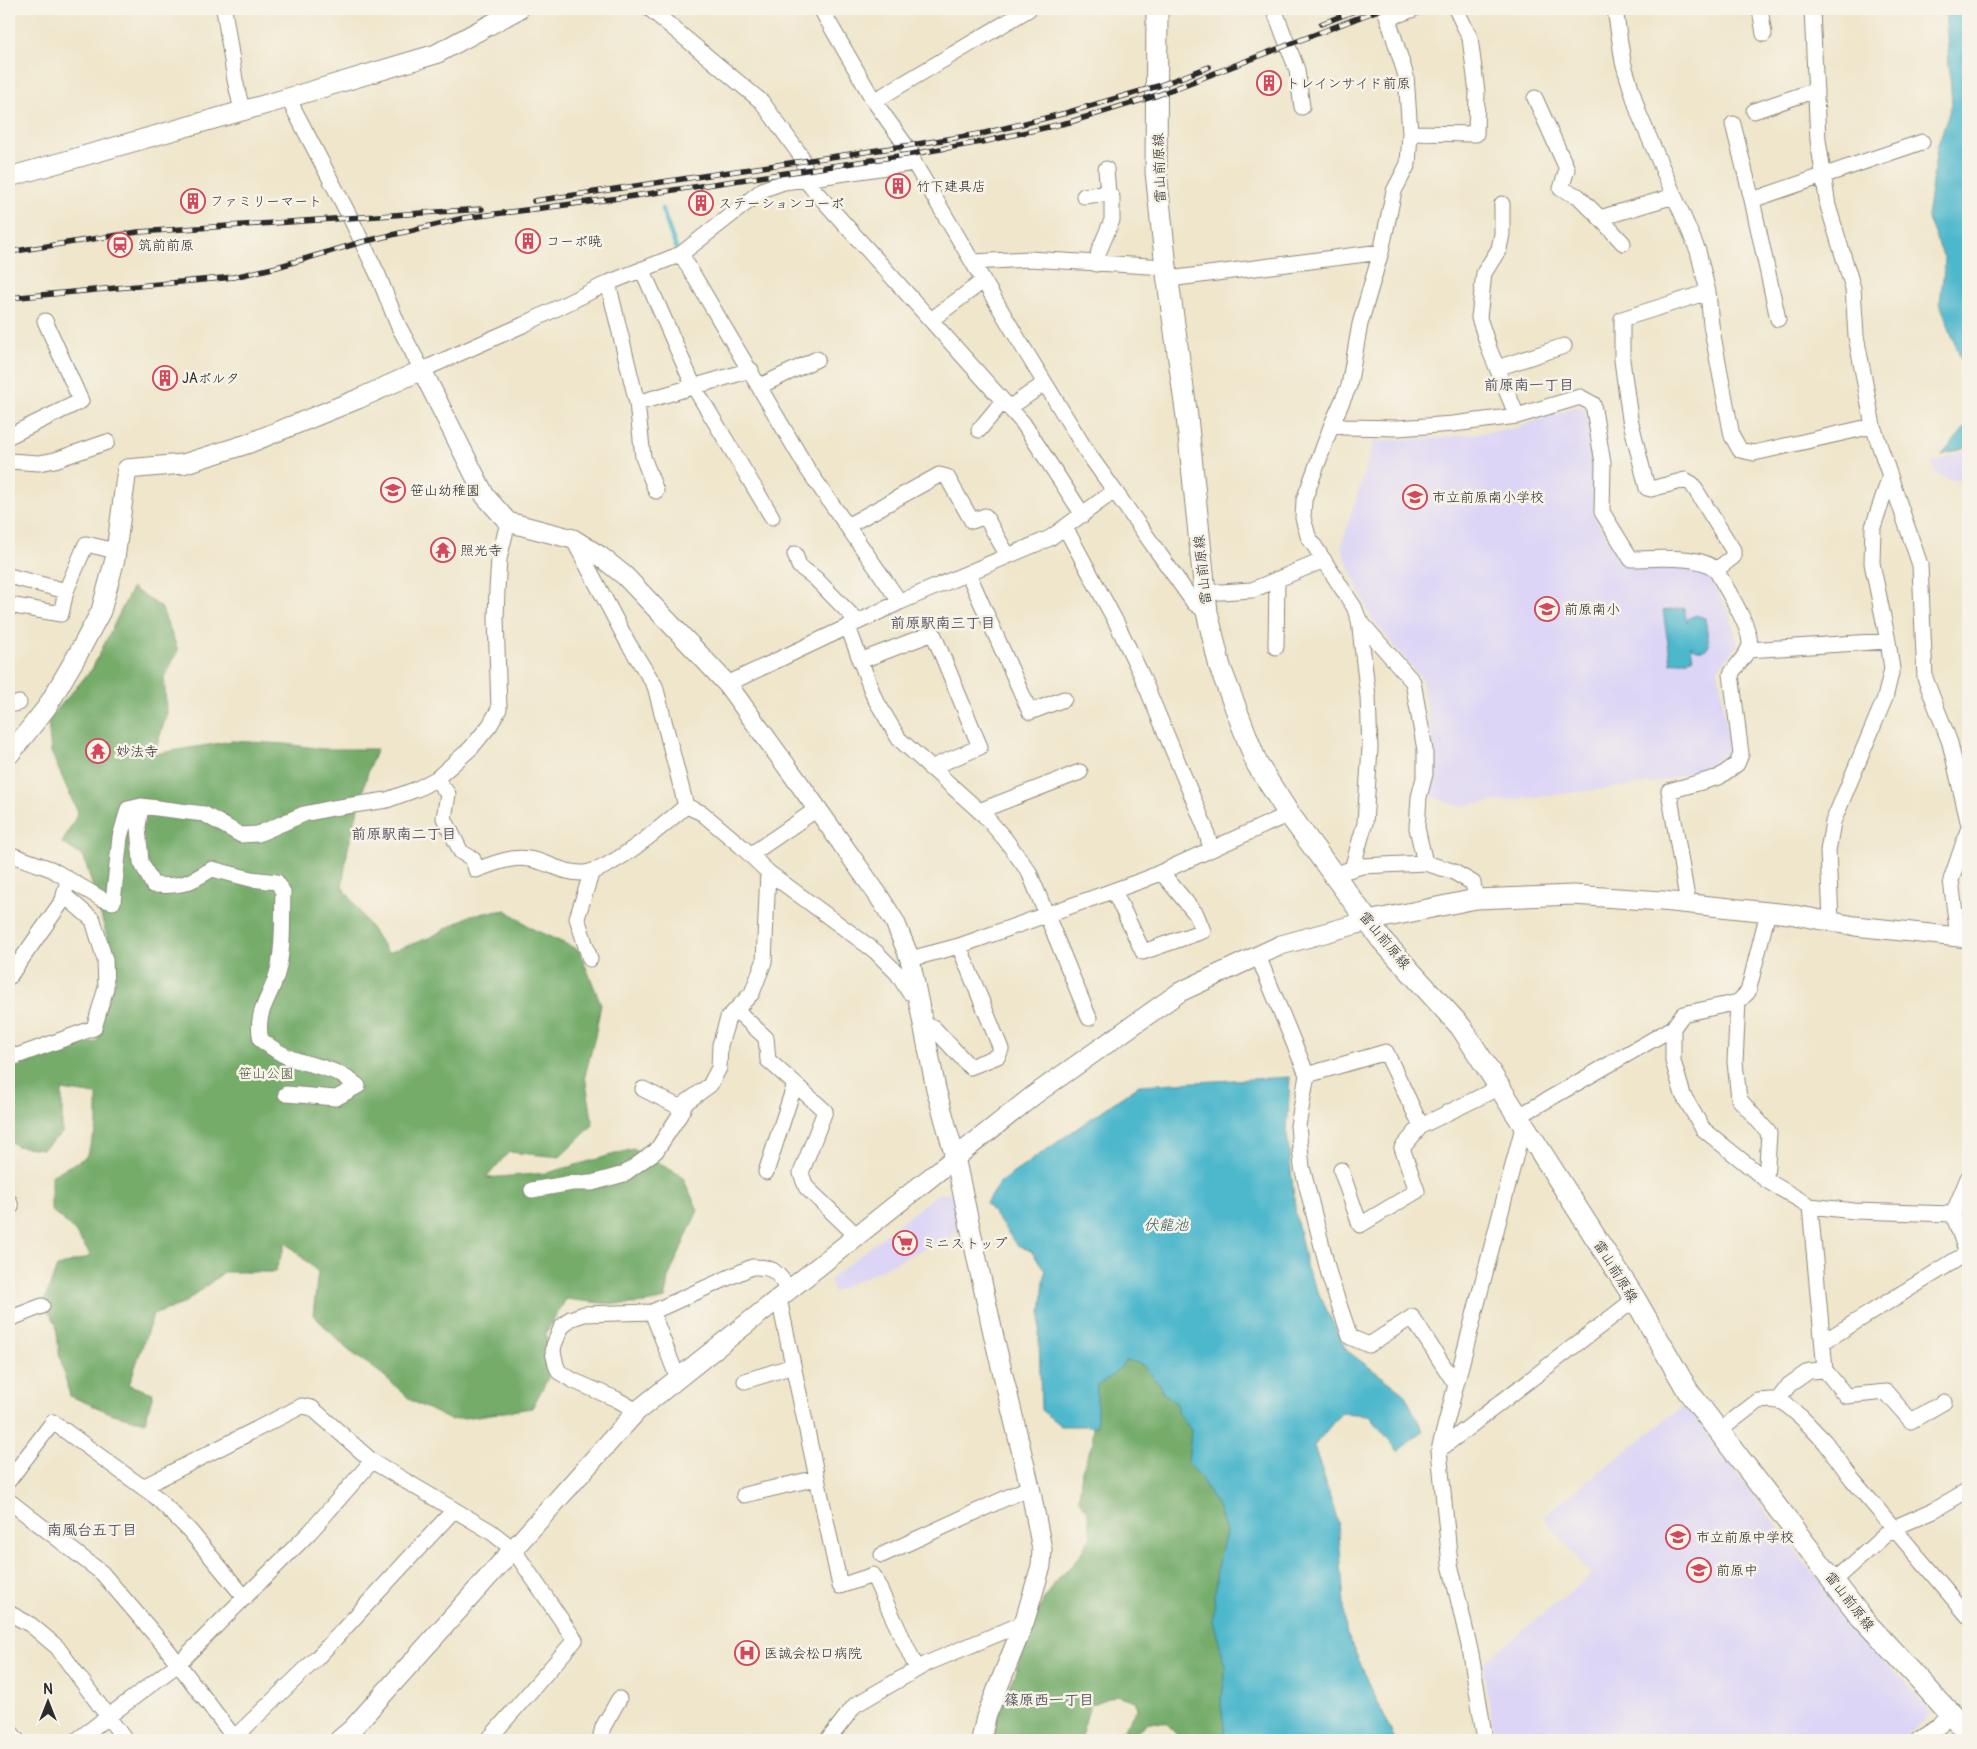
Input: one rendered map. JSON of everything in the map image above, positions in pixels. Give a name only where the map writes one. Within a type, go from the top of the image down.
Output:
[{"type":"main road","name":"雷山前原線","points":[[1157,9],[1156,172],[1167,273],[1187,417],[1206,602],[1220,667],[1257,764],[1289,814],[1343,872],[1368,921],[1381,939],[1461,1027],[1634,1299],[1688,1391],[1861,1617],[1957,1721],[1968,1727]]},
{"type":"street","points":[[224,9],[235,80],[242,110]]},
{"type":"street","points":[[9,177],[436,54],[519,9]]},
{"type":"street","points":[[650,9],[762,102],[801,156],[806,181],[1023,422],[1082,515]]},
{"type":"street","points":[[821,9],[874,101],[912,154],[914,163],[983,281],[1087,452],[1194,603],[1206,602],[1252,590],[1324,560]]},
{"type":"street","points":[[874,101],[1029,9]]},
{"type":"street","points":[[1274,9],[1297,70],[1302,107]]},
{"type":"street","points":[[1343,872],[1365,823],[1370,748],[1368,697],[1359,620],[1354,607],[1308,536],[1303,518],[1304,500],[1348,386],[1360,324],[1381,252],[1394,191],[1408,164],[1410,133],[1406,76],[1387,13],[1414,9]]},
{"type":"street","points":[[1410,133],[1476,134],[1477,92],[1470,38],[1456,9]]},
{"type":"street","points":[[1615,9],[1625,71],[1639,114],[1698,251],[1708,292],[1710,325],[1732,436],[1740,450],[1754,453],[1874,426]]},
{"type":"street","points":[[1760,9],[1764,34]]},
{"type":"street","points":[[1812,9],[1818,140],[1828,206],[1853,288],[1856,336],[1874,426],[1920,564],[1925,678],[1950,743],[1968,821]]},
{"type":"street","points":[[1754,111],[1816,90]]},
{"type":"street","points":[[288,98],[350,217],[378,275],[398,325],[486,496],[508,522],[573,539],[600,556],[654,604],[727,684],[817,808],[895,922],[910,958],[936,1089],[955,1157],[993,1333],[1030,1487],[1042,1548],[1041,1566],[1024,1623],[986,1717],[981,1740]]},
{"type":"street","points":[[1535,98],[1567,169],[1561,188],[1578,196],[1623,243]]},
{"type":"street","points":[[1733,124],[1778,319]]},
{"type":"street","points":[[1752,200],[1922,142]]},
{"type":"street","points":[[9,755],[47,707],[101,611],[116,551],[127,469],[183,464],[247,444],[358,399],[523,325],[608,283],[681,254],[764,189],[784,182],[806,181],[914,163]]},
{"type":"street","points":[[1096,264],[1099,250],[1112,220],[1112,196],[1108,193],[1106,169]]},
{"type":"street","points":[[1084,196],[1108,193]]},
{"type":"street","points":[[1600,218],[1674,196]]},
{"type":"street","points":[[1502,204],[1502,234],[1499,249],[1484,273],[1479,318],[1517,416]]},
{"type":"street","points":[[973,262],[1029,259],[1096,264],[1167,273],[1381,252]]},
{"type":"street","points":[[681,254],[751,370],[808,470],[900,602]]},
{"type":"street","points":[[642,269],[694,387],[772,518]]},
{"type":"street","points":[[931,320],[983,281]]},
{"type":"street","points":[[608,283],[637,403],[643,457],[656,491]]},
{"type":"street","points":[[1708,292],[1622,319],[1622,360],[1630,419],[1647,488],[1651,489],[1685,480],[1692,484],[1733,550],[1733,557],[1716,570]]},
{"type":"street","points":[[9,436],[81,402],[45,321]]},
{"type":"street","points":[[1497,368],[1564,346]]},
{"type":"street","points":[[760,386],[816,359]]},
{"type":"street","points":[[637,403],[751,370]]},
{"type":"street","points":[[979,430],[1006,404],[1045,382]]},
{"type":"street","points":[[1332,424],[1344,427],[1398,428],[1453,424],[1517,416],[1580,398],[1593,404],[1603,463],[1602,512],[1631,559],[1672,559],[1703,562],[1710,565],[1716,570],[1740,611],[1750,644],[1748,650],[1731,674],[1741,754],[1737,764],[1719,777],[1669,792],[1688,904]]},
{"type":"street","points":[[9,461],[39,463],[54,460],[107,442]]},
{"type":"street","points":[[847,526],[939,475],[947,477],[972,522],[985,516],[1008,556]]},
{"type":"street","points":[[1831,921],[1828,851],[1833,822],[1885,698],[1892,669],[1872,563],[1873,527],[1890,476]]},
{"type":"street","points":[[727,684],[900,602],[1050,538],[1114,491]]},
{"type":"street","points":[[9,854],[51,869],[102,899],[113,902],[117,856],[128,809],[141,806],[204,814],[241,835],[258,834],[304,814],[387,800],[417,789],[436,779],[471,748],[490,726],[499,709],[497,590],[499,559],[508,522]]},
{"type":"street","points":[[1066,527],[1141,674],[1204,826],[1211,850]]},
{"type":"street","points":[[573,539],[628,643],[654,686],[686,806]]},
{"type":"street","points":[[9,605],[61,614],[66,591],[86,544],[116,551]]},
{"type":"street","points":[[795,554],[799,566],[815,578],[853,625],[860,661],[874,697],[899,739],[979,811],[1005,839],[1029,872],[1089,1018]]},
{"type":"street","points":[[968,573],[1030,712],[1064,699]]},
{"type":"street","points":[[9,576],[66,591]]},
{"type":"street","points":[[1276,647],[1277,579]]},
{"type":"street","points":[[1359,620],[1413,682],[1425,750],[1425,774],[1419,797],[1417,828],[1425,863]]},
{"type":"street","points":[[860,661],[933,633],[980,747],[930,768]]},
{"type":"street","points":[[1748,650],[1888,641]]},
{"type":"street","points":[[979,811],[1080,772]]},
{"type":"street","points":[[436,779],[448,794],[444,818],[461,852],[472,859],[476,870],[508,860],[529,859],[563,871],[586,873],[609,864],[661,828],[686,806]]},
{"type":"street","points":[[141,806],[138,827],[141,862],[153,885],[175,887],[196,879],[212,869],[251,879],[277,882],[280,885],[283,892],[278,970],[259,1017],[258,1030],[261,1040],[281,1054],[296,1060],[332,1069],[358,1086],[336,1098],[286,1094]]},
{"type":"street","points":[[686,806],[702,813],[768,872],[875,951],[897,972],[909,992],[917,991]]},
{"type":"street","points":[[750,855],[817,808]]},
{"type":"street","points":[[910,958],[959,946],[1114,891],[1211,850],[1289,814]]},
{"type":"street","points":[[339,1740],[352,1729],[638,1411],[1034,1095],[1180,992],[1280,945],[1368,921],[1476,899],[1573,895],[1688,904],[1768,912],[1855,926],[1963,938],[1951,880],[1968,830]]},
{"type":"street","points":[[1343,872],[1362,866],[1425,863],[1452,872],[1472,883],[1476,899]]},
{"type":"street","points":[[590,958],[577,918],[592,870]]},
{"type":"street","points":[[532,1190],[572,1183],[592,1183],[624,1174],[656,1151],[684,1104],[710,1085],[719,1068],[720,1045],[728,1018],[752,993],[764,962],[768,872]]},
{"type":"street","points":[[1114,891],[1143,952],[1203,931],[1196,914],[1161,872]]},
{"type":"street","points":[[9,977],[64,895],[67,878]]},
{"type":"street","points":[[9,1052],[14,1057],[94,1028],[106,988],[105,960],[93,920],[64,895]]},
{"type":"street","points":[[1484,1740],[1471,1654],[1450,1564],[1439,1450],[1521,1120],[1673,1028],[1683,1014],[1738,1002],[1748,992],[1768,912]]},
{"type":"street","points":[[924,1028],[934,1027],[970,1067],[998,1056],[1001,1049],[959,946]]},
{"type":"street","points":[[1258,956],[1307,1075],[1298,1126],[1302,1167],[1330,1278],[1350,1337],[1369,1344],[1412,1317],[1456,1385]]},
{"type":"street","points":[[1738,1002],[1735,1062],[1739,1099],[1769,1133],[1766,1180]]},
{"type":"street","points":[[736,1010],[766,1038],[768,1060],[824,1111],[801,1173],[806,1187],[858,1236]]},
{"type":"street","points":[[1673,1028],[1673,1061],[1683,1095],[1703,1129],[1766,1180],[1810,1206],[1854,1211],[1953,1214]]},
{"type":"street","points":[[1307,1075],[1386,1052],[1421,1126]]},
{"type":"street","points":[[766,1172],[795,1084]]},
{"type":"street","points":[[1341,1170],[1360,1226],[1418,1191],[1402,1148],[1421,1126],[1500,1087]]},
{"type":"street","points":[[643,1089],[682,1109]]},
{"type":"street","points":[[1823,1342],[1967,1253],[1953,1214],[1967,1185]]},
{"type":"street","points":[[1810,1206],[1826,1370],[1846,1396],[1886,1392],[1912,1421],[1944,1402]]},
{"type":"street","points":[[638,1411],[616,1399],[574,1382],[559,1372],[554,1359],[554,1345],[561,1328],[575,1316],[592,1313],[652,1312],[752,1267],[764,1266],[773,1269],[784,1294],[793,1366],[840,1586],[873,1575],[917,1669]]},
{"type":"street","points":[[1439,1450],[1634,1299]]},
{"type":"street","points":[[9,1319],[42,1306]]},
{"type":"street","points":[[652,1312],[678,1379]]},
{"type":"street","points":[[745,1381],[793,1366]]},
{"type":"street","points":[[1777,1401],[1790,1385],[1809,1371],[1826,1370]]},
{"type":"street","points":[[1719,1431],[1758,1401],[1783,1402],[1802,1418],[1825,1442],[1852,1479],[1968,1616]]},
{"type":"street","points":[[143,1488],[302,1406],[312,1408],[372,1461],[490,1531],[512,1549],[575,1640],[488,1740]]},
{"type":"street","points":[[9,1480],[53,1422],[156,1497],[190,1530],[245,1598]]},
{"type":"street","points":[[77,1740],[178,1664],[310,1532],[372,1461]]},
{"type":"street","points":[[744,1495],[816,1478]]},
{"type":"street","points":[[882,1555],[1030,1487]]},
{"type":"street","points":[[1834,1581],[1893,1528],[1934,1510],[1968,1490]]},
{"type":"street","points":[[9,1501],[102,1573],[178,1664],[235,1739],[317,1658],[454,1510]]},
{"type":"street","points":[[9,1613],[31,1625],[57,1648],[125,1740]]},
{"type":"street","points":[[830,1738],[855,1705],[928,1663],[1024,1623]]},
{"type":"street","points":[[600,1740],[603,1727],[619,1699]]},
{"type":"street","points":[[1918,1740],[1938,1727],[1950,1713]]},
{"type":"street","points":[[9,1730],[17,1740]]},
{"type":"shaded area","name":"前原南小","points":[[1577,406],[1585,410],[1595,463],[1593,514],[1625,566],[1698,569],[1709,576],[1730,615],[1738,645],[1718,669],[1730,752],[1709,766],[1655,783],[1458,806],[1427,794],[1434,750],[1422,679],[1371,618],[1341,547],[1374,441],[1442,438],[1517,428]]},
{"type":"shaded area","points":[[1968,449],[1968,481],[1951,480],[1937,475],[1931,463]]},
{"type":"shaded area","points":[[951,1193],[959,1232],[834,1292],[830,1279],[937,1194]]},
{"type":"shaded area","name":"前原中","points":[[1686,1404],[1847,1619],[1932,1713],[1900,1740],[1496,1740],[1482,1664],[1591,1575],[1543,1516]]},
{"type":"green space","name":"笹山公園","points":[[132,588],[161,607],[178,650],[164,679],[167,714],[154,754],[232,741],[285,744],[323,749],[377,749],[369,768],[348,848],[342,886],[388,953],[431,937],[471,915],[506,910],[533,929],[579,950],[601,1004],[585,1076],[593,1125],[560,1157],[509,1152],[486,1178],[547,1173],[633,1149],[682,1176],[698,1210],[668,1278],[665,1299],[628,1304],[566,1299],[546,1333],[548,1378],[532,1408],[450,1420],[412,1401],[382,1374],[348,1350],[313,1315],[318,1272],[286,1243],[275,1272],[224,1272],[183,1304],[153,1315],[129,1385],[153,1393],[145,1422],[113,1414],[70,1396],[59,1353],[56,1323],[43,1304],[57,1267],[91,1256],[73,1229],[51,1210],[51,1176],[86,1157],[97,1127],[97,1095],[62,1090],[62,1133],[43,1149],[16,1146],[9,1140],[9,1071],[54,1050],[97,1042],[105,1001],[116,980],[110,947],[84,857],[62,843],[78,813],[51,752],[48,720],[92,669]]},
{"type":"green space","points":[[1126,1356],[1145,1360],[1186,1406],[1233,1527],[1231,1740],[1183,1740],[1166,1723],[1148,1722],[1128,1740],[1115,1740],[1138,1708],[1135,1701],[1117,1695],[1090,1705],[1080,1740],[994,1740],[997,1719],[1041,1605],[1053,1584],[1075,1562],[1091,1537],[1088,1513],[1079,1498],[1082,1470],[1093,1442],[1092,1386]]},
{"type":"water","points":[[1945,9],[1968,9],[1968,375],[1940,303],[1945,260],[1927,217],[1937,148],[1952,104]]},
{"type":"water","points":[[1968,424],[1968,446],[1942,455]]},
{"type":"water","points":[[1684,608],[1687,622],[1689,618],[1696,615],[1705,618],[1709,645],[1707,649],[1700,650],[1691,646],[1693,659],[1671,663],[1663,611]]},
{"type":"water","name":"伏龍池","points":[[1290,1077],[1287,1133],[1296,1216],[1307,1269],[1346,1350],[1404,1393],[1423,1431],[1398,1451],[1369,1415],[1341,1413],[1314,1446],[1338,1522],[1346,1632],[1395,1740],[1226,1740],[1221,1705],[1226,1667],[1213,1621],[1217,1567],[1226,1532],[1218,1507],[1200,1477],[1188,1463],[1191,1430],[1177,1412],[1177,1403],[1162,1392],[1159,1384],[1143,1365],[1127,1360],[1112,1376],[1097,1385],[1097,1426],[1061,1426],[1041,1410],[1039,1335],[1045,1270],[1031,1251],[1017,1245],[986,1203],[999,1183],[1139,1085]]},
{"type":"waterway","points":[[662,209],[676,248]]},
{"type":"railway","points":[[1321,24],[1359,9]]},
{"type":"railway","points":[[9,298],[234,277],[277,267],[362,242],[464,218],[627,197],[987,141],[1070,122],[1158,95],[1381,9]]},
{"type":"railway","points":[[534,201],[985,133],[1066,113],[1158,86],[1209,67]]},
{"type":"railway","points":[[9,252],[138,232],[482,209]]},
{"type":"place","name":"トレインサイド前原","points":[[1269,83]]},
{"type":"place","name":"竹下建具店","points":[[898,186]]},
{"type":"place","name":"ファミリーマート","points":[[193,201]]},
{"type":"place","name":"ステーションコーポ","points":[[701,203]]},
{"type":"place","name":"コーポ暁","points":[[528,241]]},
{"type":"place","name":"筑前前原","points":[[120,245]]},
{"type":"place","name":"JAポルタ","points":[[165,378]]},
{"type":"place","name":"笹山幼稚園","points":[[393,490]]},
{"type":"place","name":"市立前原南小学校","points":[[1415,497]]},
{"type":"place","name":"照光寺","points":[[443,550]]},
{"type":"place","name":"前原南小","points":[[1547,609]]},
{"type":"place","name":"妙法寺","points":[[98,751]]},
{"type":"place","name":"ミニストップ","points":[[905,1243]]},
{"type":"place","name":"市立前原中学校","points":[[1678,1537]]},
{"type":"place","name":"前原中","points":[[1699,1570]]},
{"type":"place","name":"医誠会松口病院","points":[[747,1653]]},
{"type":"district","name":"前原南一丁目","points":[[1529,385]]},
{"type":"district","name":"前原駅南三丁目","points":[[943,623]]},
{"type":"district","name":"前原駅南二丁目","points":[[404,834]]},
{"type":"district","name":"南風台五丁目","points":[[92,1530]]},
{"type":"district","name":"篠原西一丁目","points":[[1049,1700]]}]
